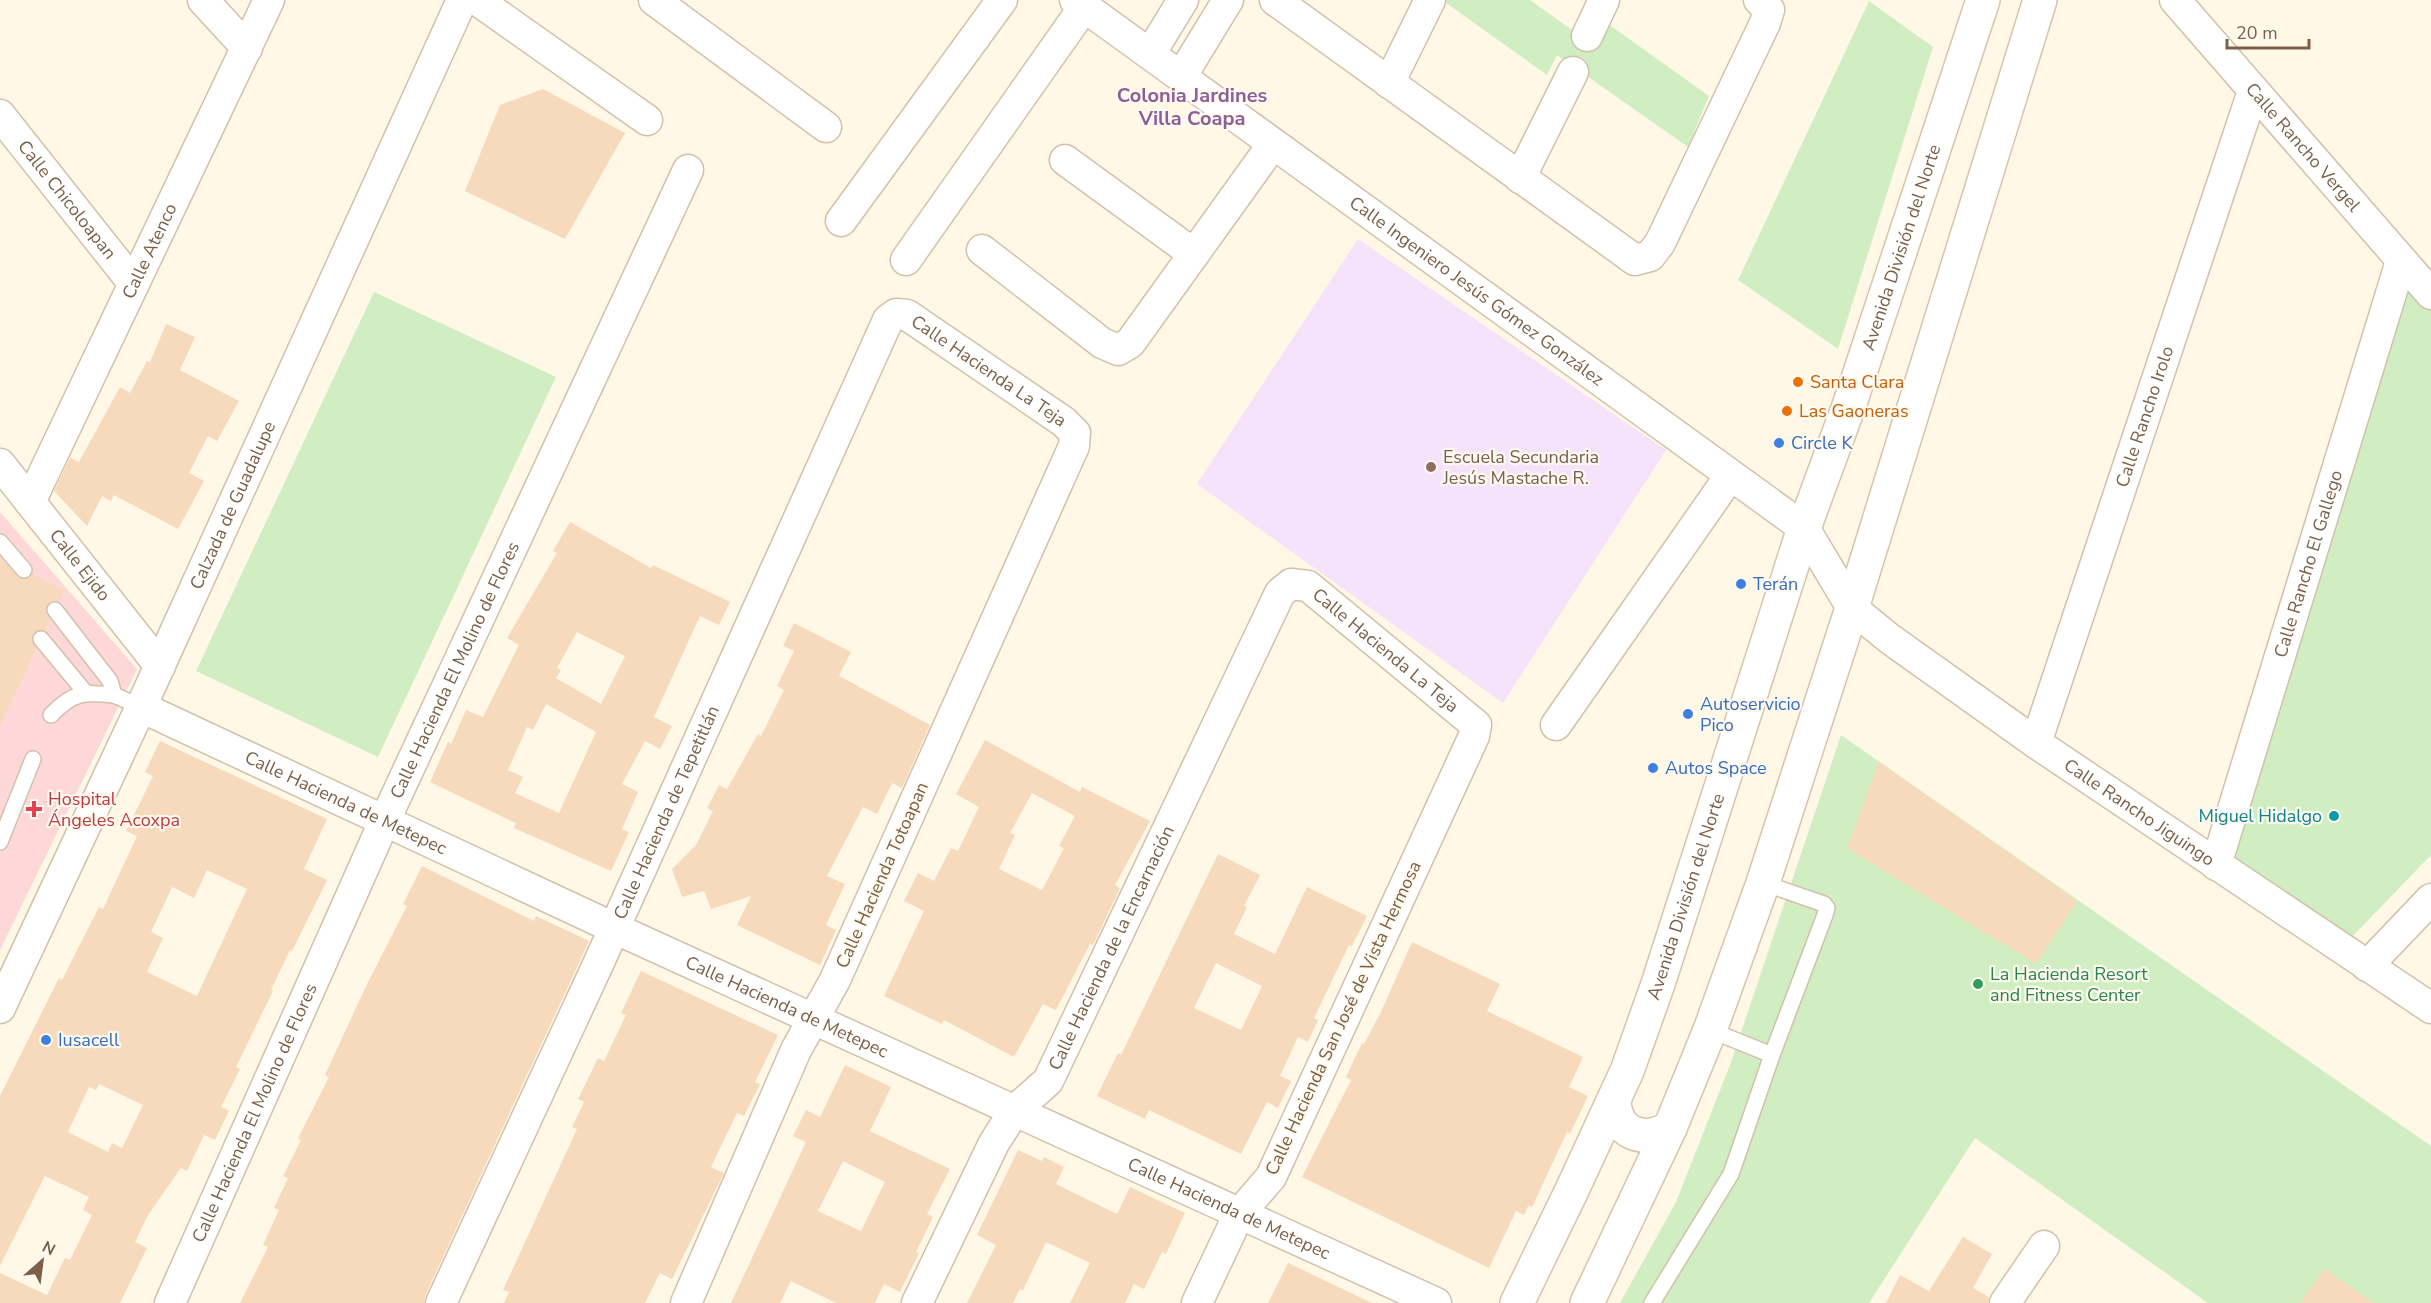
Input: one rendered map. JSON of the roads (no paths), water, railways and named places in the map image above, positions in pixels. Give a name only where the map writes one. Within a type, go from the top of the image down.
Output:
[{"type":"main road","name":"Avenida División del Norte","points":[[1516,1303],[1588,1158],[1627,1071],[1658,984],[1804,528],[1850,403],[1983,0]]},
{"type":"main road","points":[[1587,1303],[1670,1128],[1710,1030],[1763,883],[1852,608],[2040,0]]},
{"type":"main road","points":[[1614,1100],[1618,1119],[1632,1133],[1651,1136],[1670,1128]]},
{"type":"main road","points":[[1588,1158],[1608,1150],[1618,1151],[1636,1162],[1645,1180]]},
{"type":"street","points":[[203,0],[246,48]]},
{"type":"street","name":"Calle Atenco","points":[[30,502],[269,0]]},
{"type":"street","name":"Calzada de Guadalupe","points":[[0,1008],[160,666],[462,0]]},
{"type":"street","points":[[477,0],[647,120]]},
{"type":"street","points":[[654,0],[826,127]]},
{"type":"street","points":[[841,221],[1002,0]]},
{"type":"street","points":[[1150,54],[1183,0]]},
{"type":"street","points":[[1181,77],[1228,0]]},
{"type":"street","points":[[1275,0],[1635,260],[1650,256],[1660,243],[1765,23],[1769,10],[1759,0]]},
{"type":"street","points":[[1389,83],[1430,0]]},
{"type":"street","points":[[1587,36],[1604,0]]},
{"type":"street","name":"Calle Rancho Vergel","points":[[2175,0],[2431,294]]},
{"type":"street","points":[[906,260],[1080,3]]},
{"type":"street","name":"Calle Ingeniero Jesús Gómez González","points":[[1080,3],[1804,528],[1852,608]]},
{"type":"street","points":[[1520,178],[1573,72]]},
{"type":"street","name":"Calle Rancho Irolo","points":[[2036,742],[2253,91]]},
{"type":"street","name":"Calle Chicoloapan","points":[[0,115],[134,284]]},
{"type":"street","points":[[982,250],[1102,343],[1118,350],[1130,343],[1273,144]]},
{"type":"street","points":[[1065,160],[1194,254]]},
{"type":"street","name":"Calle Hacienda El Molino de Flores","points":[[170,1303],[384,822],[688,170]]},
{"type":"street","name":"Calle Rancho El Gallego","points":[[2216,865],[2401,261]]},
{"type":"street","name":"Calle Hacienda La Teja","points":[[888,320],[896,314],[907,315],[1064,422],[1075,433],[1074,446]]},
{"type":"street","name":"Calle Hacienda de Tepetitlán","points":[[441,1303],[614,928],[888,320]]},
{"type":"street","name":"Calle Hacienda Totoapan","points":[[686,1303],[796,1050],[835,980],[1074,446]]},
{"type":"street","name":"Calle Ejido","points":[[0,464],[160,666]]},
{"type":"street","points":[[1556,725],[1730,476]]},
{"type":"street","name":"Calle Hacienda La Teja","points":[[1291,584],[1308,586],[1476,725]]},
{"type":"street","name":"Calle Hacienda de la Encarnación","points":[[917,1303],[994,1143],[1016,1110],[1048,1081],[1280,593],[1291,584]]},
{"type":"street","name":"Calle Rancho Jiguingo","points":[[1852,608],[1890,639],[2036,742],[2431,1008]]},
{"type":"street","name":"Calle Hacienda de Metepec","points":[[141,707],[614,928],[1436,1303]]},
{"type":"street","name":"Calle Hacienda San José de Vista Hermosa","points":[[1197,1303],[1239,1214],[1271,1177],[1474,736],[1476,725]]},
{"type":"street","points":[[2367,966],[2431,899]]},
{"type":"street","points":[[2006,1303],[2044,1246]]},
{"type":"lane","points":[[0,542],[24,570]]},
{"type":"lane","points":[[55,610],[110,681],[114,695]]},
{"type":"lane","points":[[41,639],[85,693]]},
{"type":"lane","points":[[51,715],[63,703],[85,693],[114,695],[141,707]]},
{"type":"lane","points":[[0,842],[33,759]]},
{"type":"lane","points":[[1652,1303],[1731,1174],[1772,1055],[1827,908],[1824,904],[1763,883]]},
{"type":"lane","points":[[1710,1030],[1772,1055]]},
{"type":"place","name":"Santa Clara","points":[[1798,382]]},
{"type":"place","name":"Las Gaoneras","points":[[1787,411]]},
{"type":"place","name":"Circle K","points":[[1779,443]]},
{"type":"place","name":"Escuela Secundaria Jesús Mastache R.","points":[[1431,467]]},
{"type":"place","name":"Terán","points":[[1741,584]]},
{"type":"place","name":"Autoservicio Pico","points":[[1688,714]]},
{"type":"place","name":"Autos Space","points":[[1653,768]]},
{"type":"place","name":"Hospital Ángeles Acoxpa","points":[[34,809]]},
{"type":"place","name":"Miguel Hidalgo","points":[[2334,816]]},
{"type":"place","name":"La Hacienda Resort and Fitness Center","points":[[1978,984]]},
{"type":"place","name":"Iusacell","points":[[46,1040]]},
{"type":"district","name":"Colonia Jardines Villa Coapa","points":[[1192,106]]}]
